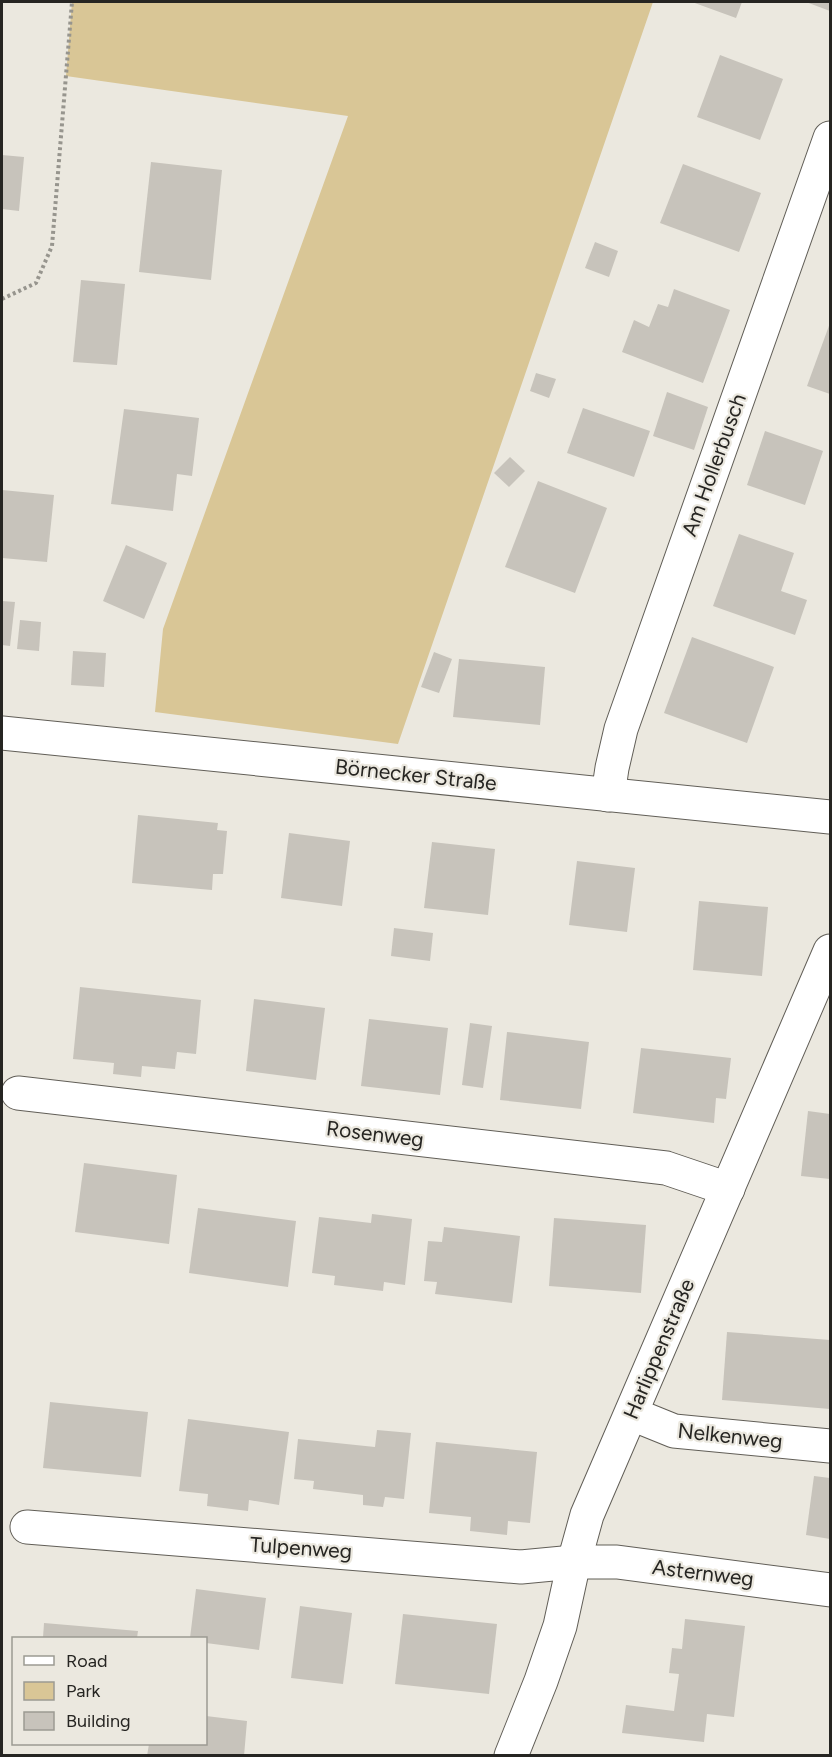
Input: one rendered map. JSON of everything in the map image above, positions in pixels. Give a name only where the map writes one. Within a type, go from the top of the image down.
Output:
[{"type":"street","name":"Am Hollerbusch","points":[[608,795],[621,729],[831,138]]},
{"type":"street","name":"Börnecker Straße","points":[[2,733],[831,817]]},
{"type":"street","name":"Harlippenstraße","points":[[511,1755],[560,1626],[587,1515],[831,951]]},
{"type":"street","name":"Rosenweg","points":[[18,1093],[666,1168],[728,1189]]},
{"type":"street","name":"Nelkenweg","points":[[632,1414],[674,1431],[831,1446]]},
{"type":"street","name":"Tulpenweg","points":[[27,1527],[521,1567],[574,1562]]},
{"type":"street","name":"Asternweg","points":[[574,1562],[617,1562],[831,1590]]},
{"type":"path","points":[[2,299],[36,283],[52,246],[72,2]]},
{"type":"green space","points":[[72,2],[653,2],[398,744],[155,712],[163,629],[348,116],[66,76]]},
{"type":"building","points":[[692,2],[742,2],[736,18]]},
{"type":"building","points":[[806,2],[830,2],[830,11]]},
{"type":"building","points":[[720,55],[783,79],[760,140],[697,117]]},
{"type":"building","points":[[2,155],[24,157],[19,211],[2,209]]},
{"type":"building","points":[[151,162],[222,170],[211,280],[139,272]]},
{"type":"building","points":[[683,164],[761,193],[739,252],[660,223]]},
{"type":"building","points":[[595,242],[618,251],[609,277],[585,268]]},
{"type":"building","points":[[81,280],[125,284],[117,365],[73,362]]},
{"type":"building","points":[[674,289],[730,310],[703,383],[622,352],[634,320],[649,327],[658,304],[668,307]]},
{"type":"building","points":[[830,323],[830,394],[807,386]]},
{"type":"building","points":[[536,373],[556,379],[549,398],[530,391]]},
{"type":"building","points":[[667,392],[708,407],[694,450],[653,436]]},
{"type":"building","points":[[583,408],[650,431],[634,477],[567,453]]},
{"type":"building","points":[[124,409],[199,418],[192,476],[177,474],[173,511],[111,504]]},
{"type":"building","points":[[765,431],[823,451],[805,505],[747,485]]},
{"type":"building","points":[[510,457],[525,471],[509,487],[494,473]]},
{"type":"building","points":[[538,481],[607,508],[575,593],[505,567]]},
{"type":"building","points":[[2,490],[54,495],[47,562],[2,558]]},
{"type":"building","points":[[739,534],[794,553],[781,591],[807,600],[795,635],[713,606]]},
{"type":"building","points":[[126,545],[167,563],[144,619],[103,601]]},
{"type":"building","points":[[2,601],[15,602],[10,646],[2,645]]},
{"type":"building","points":[[20,620],[41,622],[39,651],[17,649]]},
{"type":"building","points":[[692,637],[774,667],[747,743],[664,713]]},
{"type":"building","points":[[73,651],[106,653],[104,687],[71,685]]},
{"type":"building","points":[[434,652],[452,659],[439,693],[421,687]]},
{"type":"building","points":[[459,659],[545,667],[540,725],[453,717]]},
{"type":"building","points":[[138,815],[218,823],[217,830],[227,831],[223,874],[213,874],[212,890],[132,883]]},
{"type":"building","points":[[289,833],[350,841],[342,906],[281,898]]},
{"type":"building","points":[[432,842],[495,849],[488,915],[424,908]]},
{"type":"building","points":[[577,861],[635,868],[627,932],[569,925]]},
{"type":"building","points":[[699,901],[768,907],[762,976],[693,970]]},
{"type":"building","points":[[394,928],[433,933],[430,961],[391,956]]},
{"type":"building","points":[[80,987],[201,1000],[196,1054],[177,1052],[175,1069],[142,1066],[141,1077],[113,1074],[114,1063],[73,1059]]},
{"type":"building","points":[[254,999],[325,1008],[316,1080],[246,1071]]},
{"type":"building","points":[[369,1019],[448,1028],[440,1095],[361,1086]]},
{"type":"building","points":[[470,1023],[492,1026],[483,1088],[462,1085]]},
{"type":"building","points":[[507,1032],[589,1042],[581,1109],[500,1100]]},
{"type":"building","points":[[641,1048],[731,1058],[726,1099],[716,1098],[714,1123],[633,1113]]},
{"type":"building","points":[[808,1111],[830,1114],[830,1179],[801,1176]]},
{"type":"building","points":[[84,1163],[177,1175],[169,1244],[75,1232]]},
{"type":"building","points":[[198,1208],[296,1221],[288,1287],[189,1273]]},
{"type":"building","points":[[372,1214],[412,1219],[405,1285],[384,1282],[383,1291],[334,1285],[335,1276],[312,1273],[319,1217],[371,1223]]},
{"type":"building","points":[[554,1218],[646,1225],[641,1293],[549,1286]]},
{"type":"building","points":[[444,1227],[520,1236],[512,1303],[435,1294],[437,1282],[424,1281],[428,1241],[442,1242]]},
{"type":"building","points":[[727,1332],[830,1340],[830,1409],[722,1400]]},
{"type":"building","points":[[50,1402],[148,1412],[141,1477],[43,1468]]},
{"type":"building","points":[[188,1419],[289,1432],[279,1505],[249,1500],[248,1511],[207,1506],[208,1494],[179,1491]]},
{"type":"building","points":[[377,1430],[411,1433],[404,1499],[385,1497],[383,1507],[363,1505],[363,1495],[313,1489],[314,1481],[294,1479],[298,1439],[375,1447]]},
{"type":"building","points":[[436,1442],[537,1452],[530,1523],[508,1521],[507,1535],[470,1531],[471,1517],[429,1513]]},
{"type":"building","points":[[814,1476],[830,1478],[830,1539],[806,1535]]},
{"type":"building","points":[[196,1589],[266,1598],[259,1650],[207,1643],[207,1637],[190,1637]]},
{"type":"building","points":[[300,1606],[352,1613],[343,1684],[291,1678]]},
{"type":"building","points":[[403,1614],[497,1624],[489,1694],[395,1684]]},
{"type":"building","points":[[685,1619],[745,1626],[734,1717],[707,1714],[704,1742],[622,1733],[626,1705],[674,1711],[679,1674],[669,1673],[672,1648],[682,1649]]},
{"type":"building","points":[[44,1623],[138,1631],[137,1637],[43,1637]]},
{"type":"building","points":[[207,1716],[247,1721],[244,1756],[147,1756],[149,1745],[207,1745]]}]
